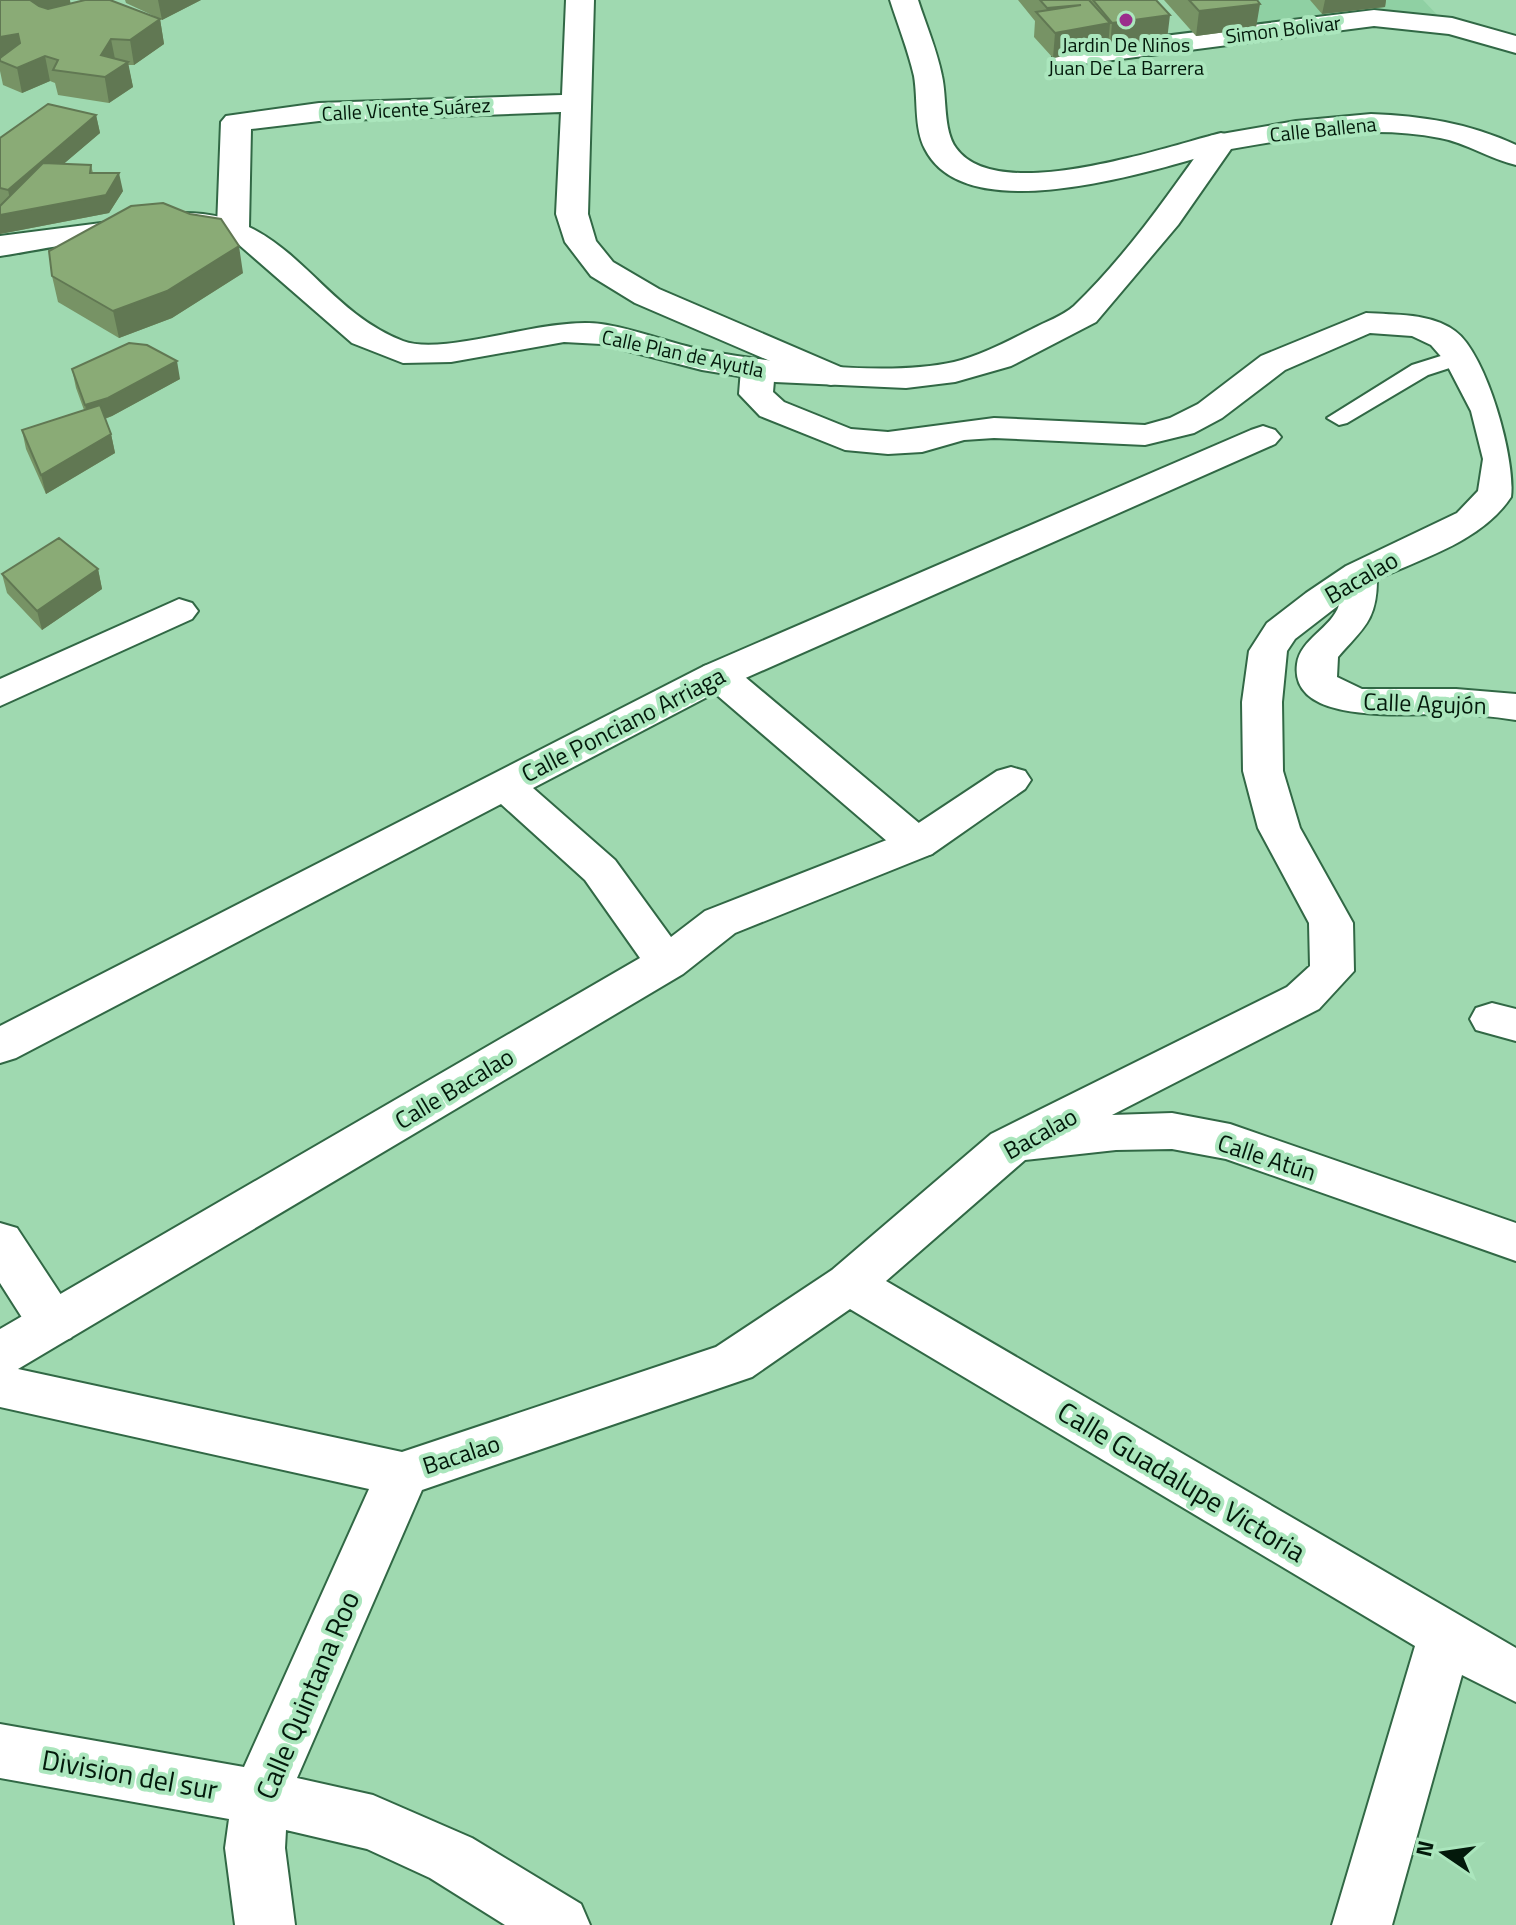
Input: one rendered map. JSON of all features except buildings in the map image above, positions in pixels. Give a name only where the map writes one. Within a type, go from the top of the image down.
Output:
[{"type":"street","points":[[580,0],[572,214],[581,242],[602,269],[647,296],[831,375]]},
{"type":"street","name":"Calle Ballena","points":[[904,0],[928,75],[940,150],[956,169],[995,179],[1032,181],[1089,176],[1221,142],[1362,121],[1453,131],[1516,156]]},
{"type":"street","points":[[1426,0],[1452,26]]},
{"type":"street","name":"Simon Bolivar","points":[[1067,57],[1374,18],[1452,26],[1516,45]]},
{"type":"street","name":"Calle Vicente Suárez","points":[[233,227],[236,122],[319,112],[576,103]]},
{"type":"street","name":"Calle Plan de Ayutla","points":[[0,246],[179,222],[208,221],[233,227],[307,284],[364,336],[403,353],[451,352],[564,332],[602,334],[702,360],[758,369],[906,378],[955,372],[999,359],[1084,315],[1167,218],[1221,142]]},
{"type":"street","points":[[758,369],[754,385],[756,394],[772,409],[845,439],[888,443],[922,441],[963,430],[994,428],[1145,435],[1182,426],[1210,411],[1273,363],[1366,323],[1418,327],[1443,338],[1460,357]]},
{"type":"street","name":"Bacalao","points":[[0,1386],[402,1474],[734,1362],[849,1284],[1008,1147],[1303,998],[1332,971],[1331,923],[1279,828],[1263,771],[1262,702],[1268,651],[1281,631],[1359,574],[1470,521],[1496,493],[1501,459],[1498,447],[1488,411],[1460,357]]},
{"type":"street","name":"Calle Ponciano Arriaga","points":[[0,1046],[718,675],[1263,437]]},
{"type":"street","name":"Calle Agujón","points":[[1359,574],[1356,611],[1317,660],[1315,673],[1324,690],[1342,699],[1375,702],[1439,701],[1516,707]]},
{"type":"street","points":[[0,694],[179,611]]},
{"type":"street","points":[[718,675],[917,844]]},
{"type":"street","name":"Calle Bacalao","points":[[0,1354],[667,963],[720,922],[917,844],[1011,780]]},
{"type":"street","points":[[503,784],[600,870],[667,963]]},
{"type":"street","name":"Calle Atún","points":[[1008,1147],[1116,1132],[1172,1131],[1230,1142],[1516,1242]]},
{"type":"street","points":[[0,1242],[53,1324]]},
{"type":"street","name":"Calle Guadalupe Victoria","points":[[849,1284],[1516,1677]]},
{"type":"street","name":"Calle Quintana Roo","points":[[265,1925],[255,1848],[260,1797],[402,1474]]},
{"type":"street","points":[[1362,1925],[1445,1637]]},
{"type":"street","name":"Division del sur","points":[[0,1751],[260,1797],[373,1823],[451,1858],[560,1925]]},
{"type":"lane","points":[[1339,418],[1420,370],[1460,357]]},
{"type":"shaded area","points":[[1164,0],[1423,0],[1442,20],[1256,28]]},
{"type":"place","name":"Jardin De Niños Juan De La Barrera","points":[[1126,20]]}]
